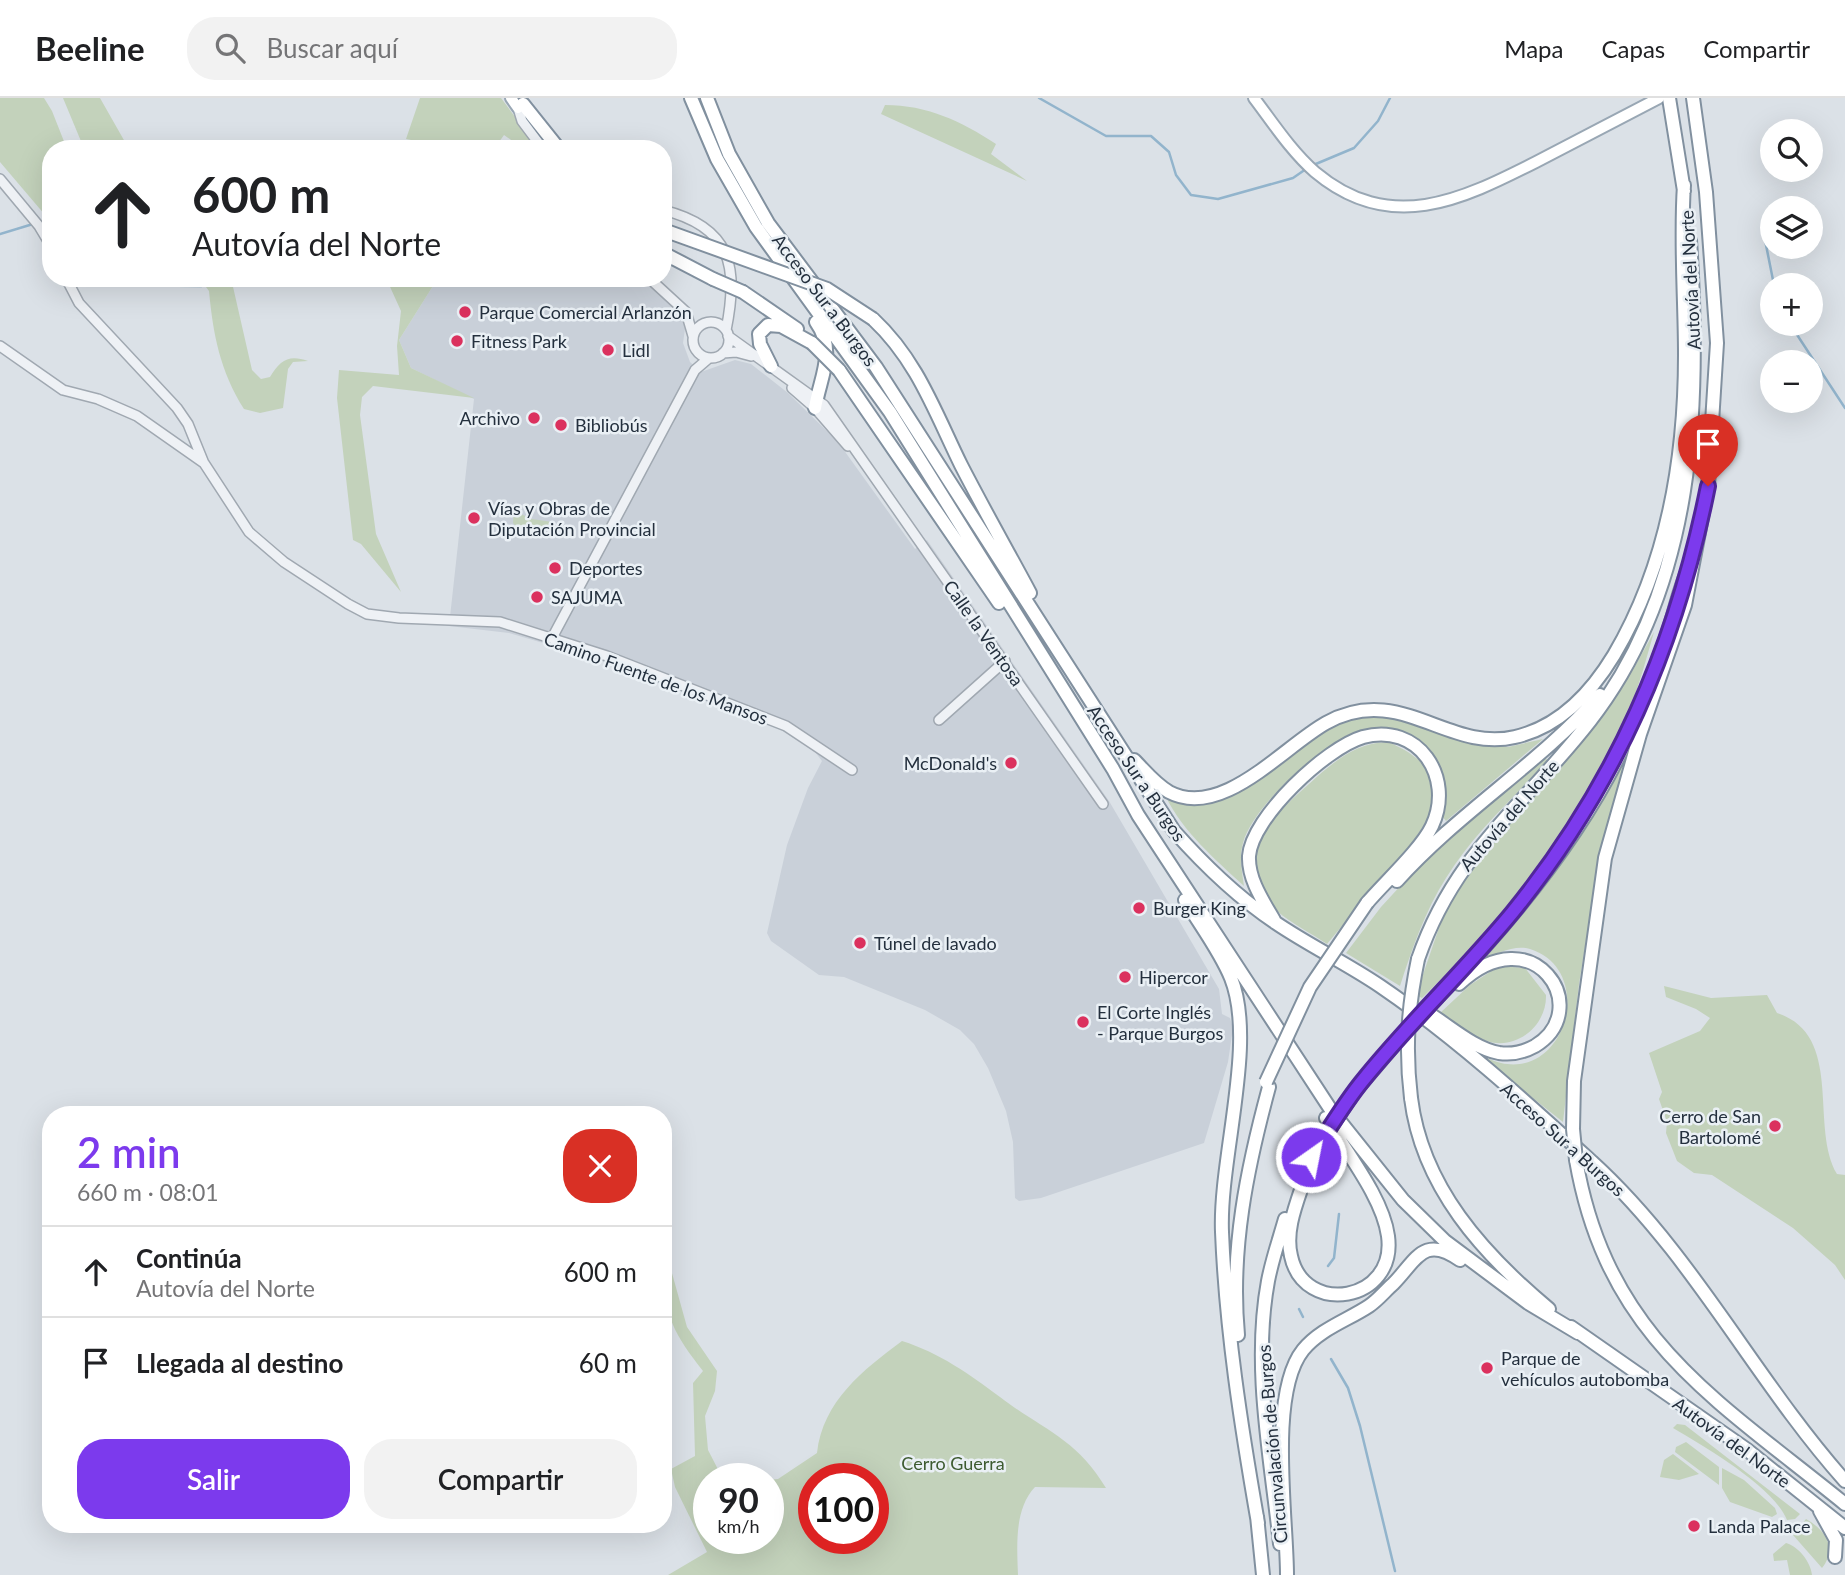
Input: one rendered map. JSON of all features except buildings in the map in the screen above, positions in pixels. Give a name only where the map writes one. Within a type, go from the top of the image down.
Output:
[{"type":"highway","name":"Acceso Sur a Burgos","points":[[691,98],[701,127],[756,228],[890,412],[1113,769],[1138,815],[1307,1075],[1355,1143],[1402,1200],[1445,1241],[1528,1304],[1578,1333]]},
{"type":"highway","name":"Acceso Sur a Burgos","points":[[707,98],[720,158],[876,366],[1115,744],[1174,831],[1233,892],[1276,923],[1379,986],[1443,1033],[1583,1154],[1629,1198],[1688,1272],[1781,1403],[1845,1481]]},
{"type":"highway","name":"Autovía del Norte","points":[[1669,98],[1684,185],[1695,351],[1684,500],[1670,564],[1629,667],[1590,722],[1468,859],[1437,910],[1418,959],[1409,1002],[1406,1037],[1411,1098],[1423,1147],[1450,1203],[1494,1260],[1578,1333],[1746,1450],[1845,1528]]},
{"type":"highway","name":"Autovía del Norte","points":[[1693,98],[1714,273],[1716,379],[1708,486],[1685,605],[1640,734],[1605,858],[1577,1056],[1573,1129],[1576,1160],[1587,1209],[1601,1250],[1617,1285],[1647,1331],[1673,1361],[1706,1392],[1845,1504]]},
{"type":"highway","points":[[518,102],[544,140]]},
{"type":"highway","points":[[518,102],[551,140]]},
{"type":"highway","points":[[720,158],[744,223],[825,334],[826,362],[816,404]]},
{"type":"highway","points":[[1115,744],[1166,790],[1191,798],[1208,798],[1236,787],[1322,725],[1355,713],[1373,710],[1405,713],[1478,737],[1503,740],[1540,729],[1579,701],[1596,682],[1632,622],[1652,573],[1670,509],[1683,409],[1684,185]]},
{"type":"highway","points":[[672,233],[827,289],[873,318],[897,343],[927,390],[961,464],[1037,604],[1052,642]]},
{"type":"highway","points":[[672,258],[743,292],[785,318],[839,370],[853,388],[1138,815],[1149,840],[1231,978],[1237,1002],[1240,1034],[1222,1229],[1238,1414],[1258,1523]]},
{"type":"highway","points":[[764,361],[759,334],[768,325],[781,326],[812,343]]},
{"type":"highway","points":[[1452,987],[1538,880],[1607,776],[1655,670],[1684,577],[1693,559]]},
{"type":"highway","name":"Circunvalación de Burgos","points":[[1263,1575],[1236,1313],[1238,1237],[1246,1178],[1268,1085],[1313,993],[1369,906],[1429,848],[1559,738],[1587,710],[1642,638]]},
{"type":"highway","points":[[1276,923],[1255,884],[1249,856],[1263,818],[1309,773],[1345,746],[1362,737],[1395,736],[1417,748],[1436,770],[1440,789],[1437,811],[1426,836],[1369,906]]},
{"type":"highway","points":[[1379,986],[1396,991],[1472,1041],[1500,1053],[1526,1051],[1548,1035],[1556,1021],[1556,988],[1549,975],[1530,961],[1502,959],[1489,963],[1452,987]]},
{"type":"highway","name":"Circunvalación de Burgos","points":[[1285,1575],[1264,1385],[1266,1301],[1286,1214],[1311,1157],[1355,1091],[1438,997],[1452,987]]},
{"type":"highway","points":[[1307,1075],[1317,1102],[1379,1207],[1388,1236],[1387,1264],[1369,1286],[1353,1293],[1341,1296],[1325,1294],[1311,1286],[1291,1259],[1291,1222],[1305,1185],[1311,1157]]},
{"type":"highway","points":[[1285,1575],[1286,1383],[1303,1350],[1326,1331],[1371,1305],[1402,1274],[1417,1254],[1423,1251],[1450,1253],[1500,1289],[1528,1304]]},
{"type":"highway","points":[[1819,1507],[1836,1540],[1835,1557]]},
{"type":"highway","points":[[1825,1522],[1845,1539]]},
{"type":"main road","points":[[1254,98],[1315,172],[1366,200],[1388,206],[1433,205],[1481,190],[1659,98]]},
{"type":"street","points":[[518,102],[522,121],[536,140]]},
{"type":"street","points":[[518,102],[534,110],[559,140]]},
{"type":"street","points":[[0,179],[42,231]]},
{"type":"street","points":[[552,638],[695,370],[709,358],[723,353],[727,333],[729,267],[721,242],[697,220],[672,213]]},
{"type":"street","points":[[71,287],[79,303],[177,408],[188,424],[204,463]]},
{"type":"street","points":[[659,287],[686,312],[696,350],[695,370]]},
{"type":"street","points":[[693,338],[704,323],[716,323],[727,333]]},
{"type":"street","name":"Calle la Ventosa","points":[[727,333],[816,404],[864,462],[1103,804]]},
{"type":"street","name":"Camino Fuente de los Mansos","points":[[0,346],[49,383],[137,416],[204,463],[249,532],[284,562],[368,614],[399,618],[500,622],[552,638],[607,656],[786,726],[852,770]]},
{"type":"street","points":[[696,350],[709,358]]},
{"type":"street","name":"Calle la Ventosa","points":[[723,353],[743,353],[764,361]]},
{"type":"street","points":[[939,720],[1005,661]]},
{"type":"shaded area","points":[[432,287],[652,287],[682,316],[685,329],[683,343],[690,362],[701,372],[735,360],[751,364],[788,393],[838,442],[915,549],[927,540],[1109,801],[1219,989],[1222,1014],[1230,1018],[1233,1028],[1228,1062],[1204,1143],[1041,1198],[1019,1201],[1015,1198],[1013,1142],[1006,1111],[988,1068],[974,1044],[960,1030],[925,1010],[844,977],[819,975],[771,941],[767,933],[787,845],[808,788],[822,761],[815,752],[778,728],[594,658],[509,633],[449,626],[474,399],[411,368],[399,340]]},
{"type":"green space","points":[[0,98],[44,98],[63,140],[42,140],[42,211],[0,162]]},
{"type":"green space","points":[[63,98],[100,98],[124,140],[80,140]]},
{"type":"green space","points":[[420,98],[501,98],[532,140],[511,140],[504,135],[500,140],[406,139]]},
{"type":"green space","points":[[885,105],[929,111],[970,128],[996,144],[991,154],[1027,181],[881,114]]},
{"type":"green space","points":[[206,287],[233,287],[252,370],[261,379],[270,377],[277,366],[286,360],[295,358],[308,361],[293,362],[288,369],[283,408],[260,413],[244,409],[223,366]]},
{"type":"green space","points":[[390,287],[432,287],[399,340],[411,368],[474,398],[373,386],[362,397],[360,415],[376,534],[401,592],[361,544],[353,540],[337,398],[339,370],[399,375],[397,346],[401,311]]},
{"type":"green space","points":[[514,511],[532,519],[552,522],[541,535],[525,536],[513,523]]},
{"type":"green space","points":[[1654,632],[1628,713],[1610,753],[1566,830],[1483,935],[1422,998],[1416,995],[1443,916],[1469,871],[1593,725],[1633,670]]},
{"type":"green space","points":[[1368,713],[1406,719],[1451,737],[1508,747],[1543,739],[1446,821],[1442,816],[1446,798],[1445,780],[1430,750],[1418,739],[1403,731],[1386,728],[1367,729],[1351,735],[1313,759],[1276,792],[1261,810],[1243,843],[1241,859],[1244,886],[1191,834],[1166,797],[1212,801],[1313,735],[1339,721]]},
{"type":"green space","points":[[1388,742],[1413,755],[1428,770],[1434,786],[1433,802],[1416,837],[1327,944],[1274,909],[1261,883],[1257,853],[1261,840],[1277,815],[1318,776],[1355,750]]},
{"type":"green space","points":[[1630,744],[1601,847],[1579,984],[1563,1122],[1476,1053],[1501,1063],[1524,1063],[1543,1054],[1557,1039],[1565,1020],[1567,998],[1563,978],[1550,961],[1530,949],[1512,949],[1483,959],[1564,856],[1599,802]]},
{"type":"green space","points":[[1545,757],[1548,761],[1481,831],[1446,878],[1425,917],[1400,986],[1346,953],[1381,907],[1438,845]]},
{"type":"green space","points":[[1499,966],[1525,968],[1546,995],[1541,1016],[1528,1033],[1519,1039],[1498,1043],[1475,1036],[1440,1013],[1470,985]]},
{"type":"green space","points":[[1664,986],[1711,998],[1767,995],[1777,1013],[1798,1024],[1811,1041],[1822,1084],[1829,1154],[1837,1174],[1845,1175],[1845,1280],[1835,1265],[1793,1228],[1712,1175],[1694,1173],[1677,1161],[1666,1133],[1667,1122],[1659,1099],[1662,1092],[1649,1053],[1700,1031],[1710,1018],[1666,997]]},
{"type":"green space","name":"Cerro Guerra","points":[[672,1273],[687,1327],[717,1371],[715,1391],[705,1416],[708,1450],[715,1463],[693,1463],[693,1524],[675,1487],[672,1474],[672,1468],[695,1456],[693,1383],[703,1371],[672,1324]]},
{"type":"green space","name":"Cerro Guerra","points":[[902,1341],[954,1365],[1058,1436],[1083,1457],[1106,1488],[1035,1487],[1023,1506],[1020,1517],[1017,1540],[1018,1575],[668,1575],[704,1554],[784,1554],[784,1475],[798,1466],[798,1554],[889,1554],[889,1463],[802,1463],[817,1453],[827,1418],[847,1388],[873,1363]]},
{"type":"green space","points":[[1677,1424],[1685,1425],[1800,1514],[1795,1519],[1787,1520],[1768,1494],[1737,1468],[1673,1428]]},
{"type":"green space","points":[[1686,1442],[1719,1467],[1719,1485],[1675,1452],[1676,1447]]},
{"type":"green space","points":[[1673,1454],[1699,1474],[1679,1480],[1660,1477],[1664,1460]]},
{"type":"green space","points":[[1722,1468],[1744,1480],[1775,1508],[1777,1514],[1772,1517],[1730,1502],[1722,1488]]},
{"type":"green space","points":[[1806,1519],[1819,1529],[1828,1541],[1829,1554],[1822,1568],[1793,1535]]},
{"type":"green space","points":[[1786,1543],[1803,1555],[1812,1575],[1790,1575],[1787,1560],[1774,1561],[1773,1554]]},
{"type":"waterway","points":[[1039,98],[1106,136],[1151,136],[1169,152],[1176,175],[1191,195],[1218,199],[1293,178],[1306,169]]},
{"type":"waterway","points":[[1311,166],[1354,148],[1378,121],[1390,98]]},
{"type":"waterway","points":[[0,234],[33,224]]},
{"type":"waterway","points":[[1769,259],[1772,273]]},
{"type":"waterway","points":[[1798,336],[1845,408]]},
{"type":"waterway","points":[[1328,1266],[1334,1258],[1339,1214]]},
{"type":"waterway","points":[[1299,1309],[1303,1317]]},
{"type":"waterway","points":[[1331,1359],[1348,1388],[1360,1426],[1395,1571]]},
{"type":"place","name":"Parque Comercial Arlanzón","points":[[465,312]]},
{"type":"place","name":"Fitness Park","points":[[457,341]]},
{"type":"place","name":"Lidl","points":[[608,350]]},
{"type":"place","name":"Archivo","points":[[534,418]]},
{"type":"place","name":"Bibliobús","points":[[561,425]]},
{"type":"place","name":"Vías y Obras de Diputación Provincial","points":[[474,518]]},
{"type":"place","name":"Deportes","points":[[555,568]]},
{"type":"place","name":"SAJUMA","points":[[537,597]]},
{"type":"place","name":"McDonald's","points":[[1011,763]]},
{"type":"place","name":"Burger King","points":[[1139,908]]},
{"type":"place","name":"Túnel de lavado","points":[[860,943]]},
{"type":"place","name":"Hipercor","points":[[1125,977]]},
{"type":"place","name":"El Corte Inglés - Parque Burgos","points":[[1083,1022]]},
{"type":"place","name":"Cerro de San Bartolomé","points":[[1775,1126]]},
{"type":"place","name":"Parque de vehículos autobomba","points":[[1487,1368]]},
{"type":"place","name":"Landa Palace","points":[[1694,1526]]},
{"type":"route","points":[[1311,1157],[1363,1080],[1450,985],[1538,880],[1607,776],[1625,742],[1655,670],[1684,577],[1693,559],[1708,486]]}]
